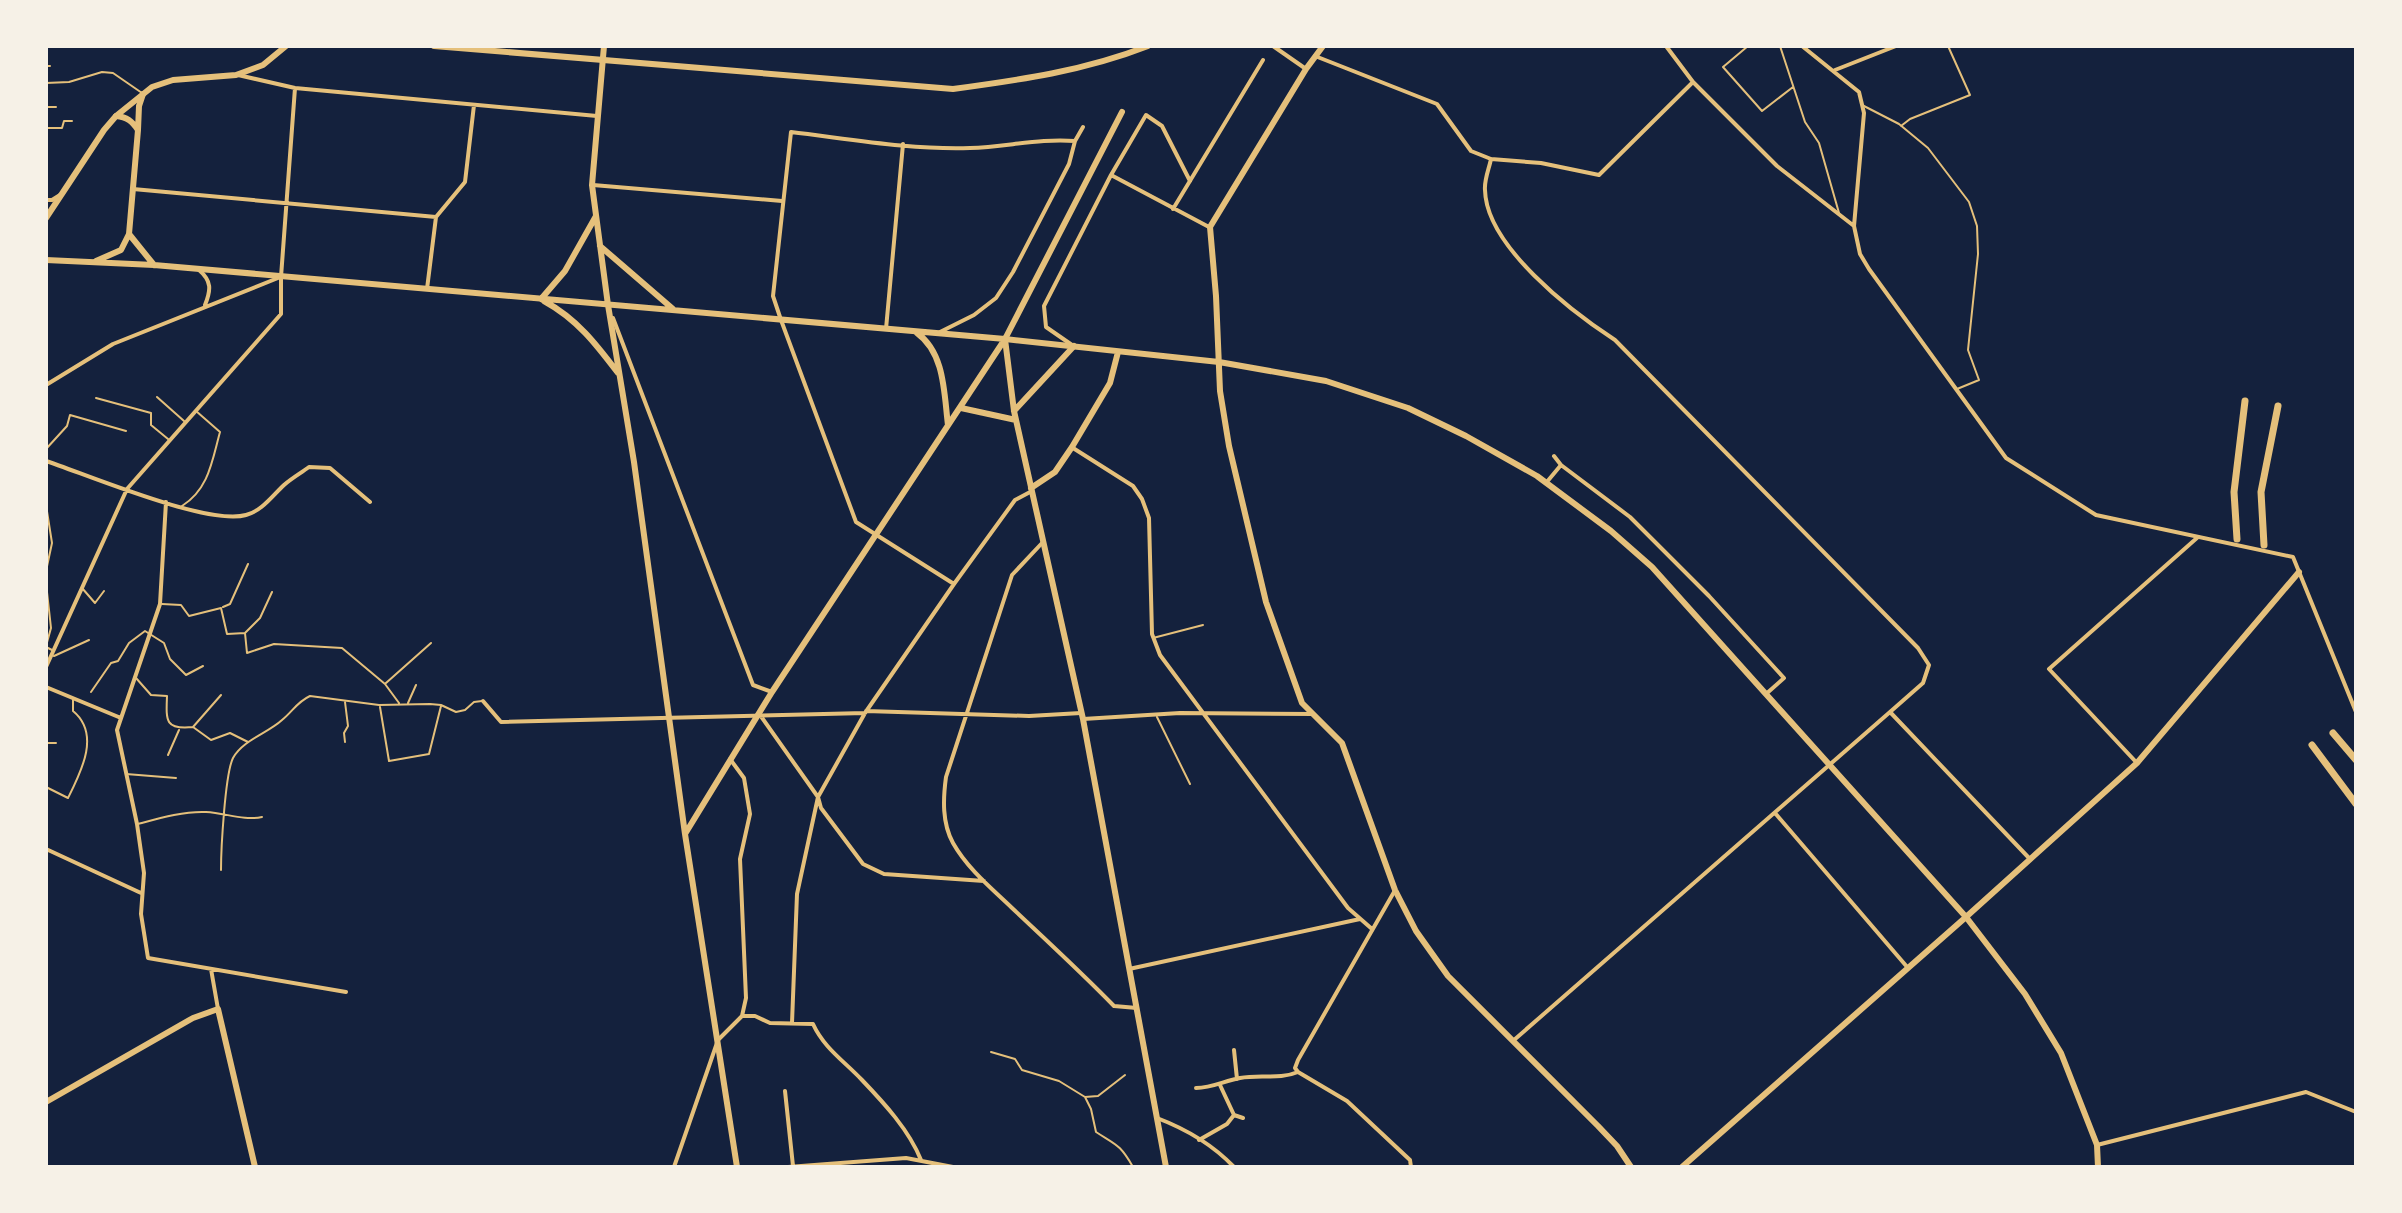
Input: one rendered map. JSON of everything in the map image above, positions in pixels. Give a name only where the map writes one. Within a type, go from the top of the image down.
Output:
[{"type":"highway","points":[[2237,539],[2234,492],[2245,401]]},
{"type":"highway","points":[[2264,545],[2261,492],[2278,406]]},
{"type":"highway","points":[[2333,733],[2356,760]]},
{"type":"highway","points":[[2312,745],[2356,804]]},
{"type":"street","points":[[46,218],[104,130],[116,116],[152,87],[173,80],[236,75],[263,65],[286,46]]},
{"type":"street","points":[[434,46],[953,89],[1038,78],[1148,46]]},
{"type":"street","points":[[604,46],[592,185],[685,834],[737,1167]]},
{"type":"street","points":[[1273,46],[1306,69]]},
{"type":"street","points":[[1323,46],[1210,227],[1220,391],[1229,446],[1266,602],[1302,703],[1342,743],[1406,916],[1436,962],[1617,1146],[1631,1167]]},
{"type":"street","points":[[1666,46],[1693,82],[1777,166],[1854,226]]},
{"type":"street","points":[[1802,46],[1859,92],[1864,113],[1854,226],[1860,254],[2006,458],[2096,515],[2293,557],[2356,712]]},
{"type":"street","points":[[1835,71],[1896,46]]},
{"type":"street","points":[[1315,56],[1437,104],[1471,151],[1491,159],[1541,163],[1599,175],[1693,82]]},
{"type":"street","points":[[1173,209],[1263,60]]},
{"type":"street","points":[[236,75],[295,88],[597,116]]},
{"type":"street","points":[[46,667],[127,489],[281,314],[285,204],[295,88]]},
{"type":"street","points":[[93,262],[121,250],[129,234],[139,106],[143,94]]},
{"type":"street","points":[[427,289],[436,217],[465,182],[474,105]]},
{"type":"street","points":[[685,834],[772,692],[1005,339],[1122,112]]},
{"type":"street","points":[[1074,346],[1046,327],[1044,306],[1111,175],[1146,115],[1162,126],[1190,181]]},
{"type":"street","points":[[116,116],[130,121],[138,130]]},
{"type":"street","points":[[938,333],[974,315],[996,298],[1013,272],[1069,164],[1075,141],[1083,127]]},
{"type":"street","points":[[954,584],[856,522],[781,320],[773,296],[791,132],[970,148],[1075,141]]},
{"type":"street","points":[[886,329],[903,144]]},
{"type":"street","points":[[1491,159],[1485,190],[1494,226],[1515,256],[1584,320],[1615,340],[1924,654],[1929,665],[1923,683],[1512,1042]]},
{"type":"street","points":[[1111,175],[1210,227]]},
{"type":"street","points":[[592,185],[782,201]]},
{"type":"street","points":[[133,189],[436,217]]},
{"type":"street","points":[[46,200],[62,194]]},
{"type":"street","points":[[541,299],[565,271],[596,216]]},
{"type":"street","points":[[129,234],[154,265]]},
{"type":"street","points":[[600,246],[675,311]]},
{"type":"street","points":[[46,260],[154,265],[1074,346],[1219,362],[1326,381],[1408,408],[1466,436],[1546,483],[1611,531],[1652,567],[1966,917],[2025,994],[2061,1053],[2097,1145],[2098,1167]]},
{"type":"street","points":[[198,269],[208,278],[210,286],[205,306]]},
{"type":"street","points":[[46,385],[113,344],[281,277]]},
{"type":"street","points":[[541,299],[563,311],[583,328],[619,374]]},
{"type":"street","points":[[608,305],[753,685],[772,692]]},
{"type":"street","points":[[914,331],[927,340],[937,358],[949,426]]},
{"type":"street","points":[[1005,339],[1014,411],[1082,716],[1166,1167]]},
{"type":"street","points":[[1014,411],[1074,346]]},
{"type":"street","points":[[792,1023],[797,894],[818,797],[866,712],[954,584],[1015,500],[1055,472],[1072,447],[1110,383],[1118,352]]},
{"type":"street","points":[[961,408],[1016,420]]},
{"type":"street","points":[[1072,447],[1133,486],[1142,499],[1149,518],[1153,638],[1160,655],[1348,908],[1372,929]]},
{"type":"street","points":[[1554,456],[1561,465],[1630,517],[1709,596],[1784,678],[1766,694]]},
{"type":"street","points":[[46,461],[180,507],[220,516],[247,515],[266,504],[285,484],[309,467],[330,468],[370,502]]},
{"type":"street","points":[[1546,483],[1561,465]]},
{"type":"street","points":[[166,502],[160,604],[117,730],[144,873],[141,914],[148,958],[346,992]]},
{"type":"street","points":[[2137,763],[2049,669],[2198,537]]},
{"type":"street","points":[[1044,541],[1012,575],[946,777],[943,801],[952,842],[967,863],[1114,1006],[1137,1008]]},
{"type":"street","points":[[1682,1167],[2137,763],[2299,572]]},
{"type":"street","points":[[46,687],[121,718]]},
{"type":"street","points":[[483,701],[501,722],[866,712],[1029,716],[1313,714]]},
{"type":"street","points":[[1890,712],[2030,859]]},
{"type":"street","points":[[760,715],[818,797],[821,808],[863,864],[884,874],[985,881]]},
{"type":"street","points":[[674,1167],[718,1040],[742,1016],[746,998],[740,859],[750,814],[744,778],[730,759]]},
{"type":"street","points":[[1775,813],[1908,968]]},
{"type":"street","points":[[46,849],[141,893]]},
{"type":"street","points":[[1395,890],[1295,1068],[1347,1101],[1410,1160],[1411,1167]]},
{"type":"street","points":[[1129,969],[1360,919]]},
{"type":"street","points":[[211,969],[255,1167]]},
{"type":"street","points":[[46,1102],[193,1018],[218,1009]]},
{"type":"street","points":[[742,1016],[755,1016],[770,1023],[813,1024],[821,1041],[861,1079],[896,1119],[921,1160]]},
{"type":"street","points":[[1234,1050],[1237,1079]]},
{"type":"street","points":[[1196,1088],[1237,1079],[1286,1077],[1298,1072]]},
{"type":"street","points":[[1220,1085],[1234,1115],[1243,1118]]},
{"type":"street","points":[[785,1091],[790,1167],[890,1158],[921,1160],[953,1167]]},
{"type":"street","points":[[2097,1145],[2306,1092],[2356,1112]]},
{"type":"street","points":[[1199,1140],[1227,1124],[1234,1115]]},
{"type":"street","points":[[1157,1118],[1182,1128],[1234,1167]]},
{"type":"lane","points":[[1748,46],[1723,67],[1762,111],[1794,86]]},
{"type":"lane","points":[[1780,46],[1805,122],[1819,143],[1839,214]]},
{"type":"lane","points":[[1901,126],[1910,119],[1970,95],[1948,46]]},
{"type":"lane","points":[[46,83],[69,82],[102,72],[113,73],[143,94]]},
{"type":"lane","points":[[1862,104],[1901,126],[1928,148],[1969,202],[1977,226],[1978,254],[1968,350],[1979,380],[1956,390]]},
{"type":"lane","points":[[46,107],[56,107]]},
{"type":"lane","points":[[46,128],[62,128],[64,121],[72,121]]},
{"type":"lane","points":[[157,397],[185,421]]},
{"type":"lane","points":[[96,398],[151,413],[151,425],[169,439]]},
{"type":"lane","points":[[180,507],[201,490],[207,479],[220,432],[195,410]]},
{"type":"lane","points":[[46,449],[67,426],[70,415],[126,431]]},
{"type":"lane","points":[[46,505],[52,543],[46,571]]},
{"type":"lane","points":[[160,604],[181,605],[189,616],[230,604],[248,564]]},
{"type":"lane","points":[[46,583],[51,628],[46,646],[54,650]]},
{"type":"lane","points":[[82,588],[95,603],[104,591]]},
{"type":"lane","points":[[221,608],[227,634],[245,633],[260,618],[272,592]]},
{"type":"lane","points":[[1153,638],[1203,625]]},
{"type":"lane","points":[[91,692],[111,663],[118,661],[129,643],[145,631],[164,643],[170,659],[186,675],[203,666]]},
{"type":"lane","points":[[245,633],[247,653],[274,644],[342,648],[385,684],[400,704]]},
{"type":"lane","points":[[50,658],[89,640]]},
{"type":"lane","points":[[385,684],[431,643]]},
{"type":"lane","points":[[135,678],[151,695],[167,696],[166,717],[170,724],[180,728],[193,727],[211,740],[230,733],[249,742]]},
{"type":"lane","points":[[407,704],[416,685]]},
{"type":"lane","points":[[193,727],[221,695]]},
{"type":"lane","points":[[221,870],[230,770],[234,757],[249,742],[282,720],[300,701],[310,696],[379,705],[441,705],[456,712],[465,710],[474,702],[483,701]]},
{"type":"lane","points":[[46,787],[68,798],[87,760],[86,735],[82,718],[73,711],[73,698]]},
{"type":"lane","points":[[345,701],[348,726],[344,733],[345,742]]},
{"type":"lane","points":[[379,705],[389,761],[429,754],[441,705]]},
{"type":"lane","points":[[1156,715],[1190,784]]},
{"type":"lane","points":[[168,755],[180,728]]},
{"type":"lane","points":[[46,743],[56,743]]},
{"type":"lane","points":[[125,774],[176,778]]},
{"type":"lane","points":[[137,824],[202,812],[246,820],[262,817]]},
{"type":"lane","points":[[991,1052],[1015,1059],[1022,1070],[1059,1081],[1085,1097],[1096,1132],[1123,1149],[1133,1167]]},
{"type":"lane","points":[[1085,1097],[1098,1096],[1125,1075]]}]
